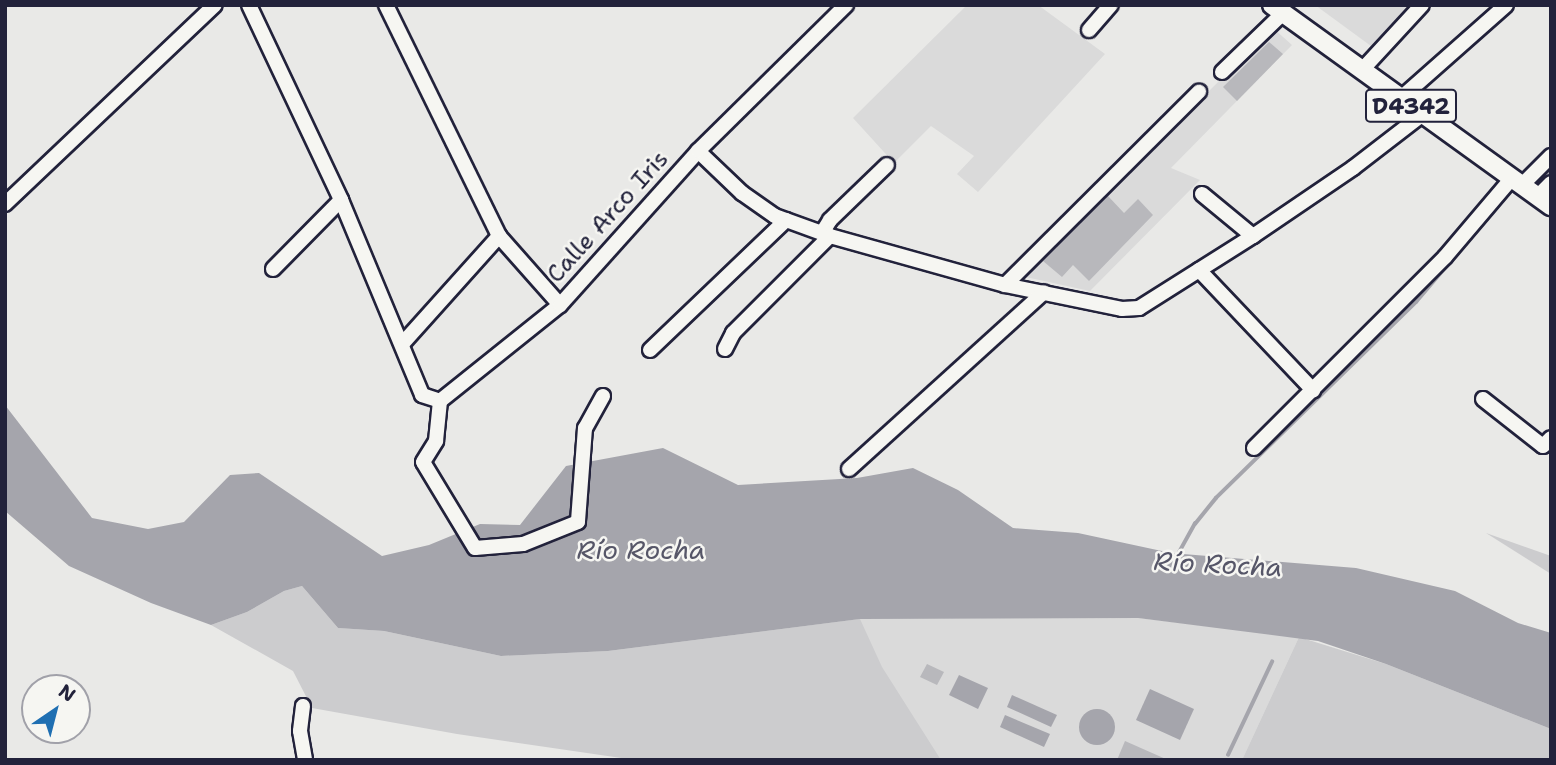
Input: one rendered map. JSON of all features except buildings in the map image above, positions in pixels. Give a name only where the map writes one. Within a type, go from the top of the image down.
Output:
[{"type":"main road","name":"D4342","points":[[1277,9],[1544,201]]},
{"type":"street","points":[[5,204],[215,5]]},
{"type":"street","points":[[249,5],[341,200],[403,343],[422,395],[440,401],[436,440],[423,463],[475,548],[523,544],[578,522],[585,428],[603,396]]},
{"type":"street","points":[[386,5],[499,236],[560,304]]},
{"type":"street","name":"Calle Arco Iris","points":[[440,401],[560,304],[698,151],[846,5]]},
{"type":"street","points":[[1089,30],[1111,5]]},
{"type":"street","points":[[1362,70],[1422,5]]},
{"type":"street","points":[[1401,98],[1506,5]]},
{"type":"street","points":[[1222,72],[1277,9]]},
{"type":"street","points":[[1005,285],[1199,92]]},
{"type":"street","points":[[698,151],[742,193],[786,220],[1005,285],[1097,305],[1139,307],[1253,236],[1353,168],[1423,114]]},
{"type":"street","points":[[1254,448],[1517,182],[1551,156]]},
{"type":"street","points":[[725,349],[733,333],[826,234],[831,220],[887,165]]},
{"type":"street","points":[[1544,201],[1551,183]]},
{"type":"street","points":[[1202,194],[1253,236]]},
{"type":"street","points":[[273,269],[341,200]]},
{"type":"street","points":[[650,349],[786,220]]},
{"type":"street","points":[[403,343],[499,236]]},
{"type":"street","points":[[1199,270],[1313,390]]},
{"type":"street","points":[[849,469],[1044,292]]},
{"type":"street","points":[[1483,399],[1543,446],[1551,438]]},
{"type":"street","points":[[303,706],[300,731],[305,760]]},
{"type":"shaded area","points":[[967,5],[1038,5],[1105,54],[978,192],[957,174],[974,156],[931,126],[894,163],[853,118]]},
{"type":"shaded area","points":[[1315,5],[1409,5],[1371,46]]},
{"type":"shaded area","points":[[1273,28],[1292,45],[1171,168],[1200,180],[1090,291],[1021,276]]},
{"type":"shaded area","points":[[1486,533],[1551,556],[1551,574]]},
{"type":"shaded area","points":[[302,586],[338,628],[384,631],[501,656],[608,651],[860,619],[882,667],[941,760],[635,760],[457,734],[312,708],[293,671],[211,625],[247,612],[284,591]]},
{"type":"shaded area","points":[[1138,618],[1299,637],[1242,760],[641,760],[773,631],[860,619]]},
{"type":"shaded area","points":[[1299,637],[1386,664],[1551,729],[1551,760],[1242,760]]},
{"type":"water","name":"Río Rocha","points":[[5,405],[92,518],[148,529],[184,522],[230,475],[259,473],[382,556],[429,545],[480,524],[520,525],[566,466],[663,448],[738,485],[857,478],[913,468],[958,490],[1013,528],[1078,533],[1171,553],[1356,568],[1455,591],[1518,623],[1551,633],[1551,729],[1386,664],[1318,641],[1138,618],[860,619],[608,651],[501,656],[384,631],[338,628],[302,586],[284,591],[247,612],[211,625],[151,603],[69,566],[5,511]]},
{"type":"water","points":[[959,675],[988,688],[978,709],[949,695]]},
{"type":"water","points":[[1150,689],[1194,709],[1180,740],[1136,720]]},
{"type":"water","points":[[1012,695],[1057,715],[1051,727],[1007,707]]},
{"type":"water","points":[[1097,709],[1110,714],[1115,727],[1110,740],[1097,745],[1084,740],[1079,727],[1084,714]]},
{"type":"water","points":[[1005,715],[1050,734],[1044,747],[1000,727]]},
{"type":"waterway","points":[[1542,178],[1551,170]]},
{"type":"waterway","points":[[1177,556],[1195,524],[1216,498],[1416,302],[1514,187]]},
{"type":"waterway","points":[[1228,755],[1272,662]]}]
